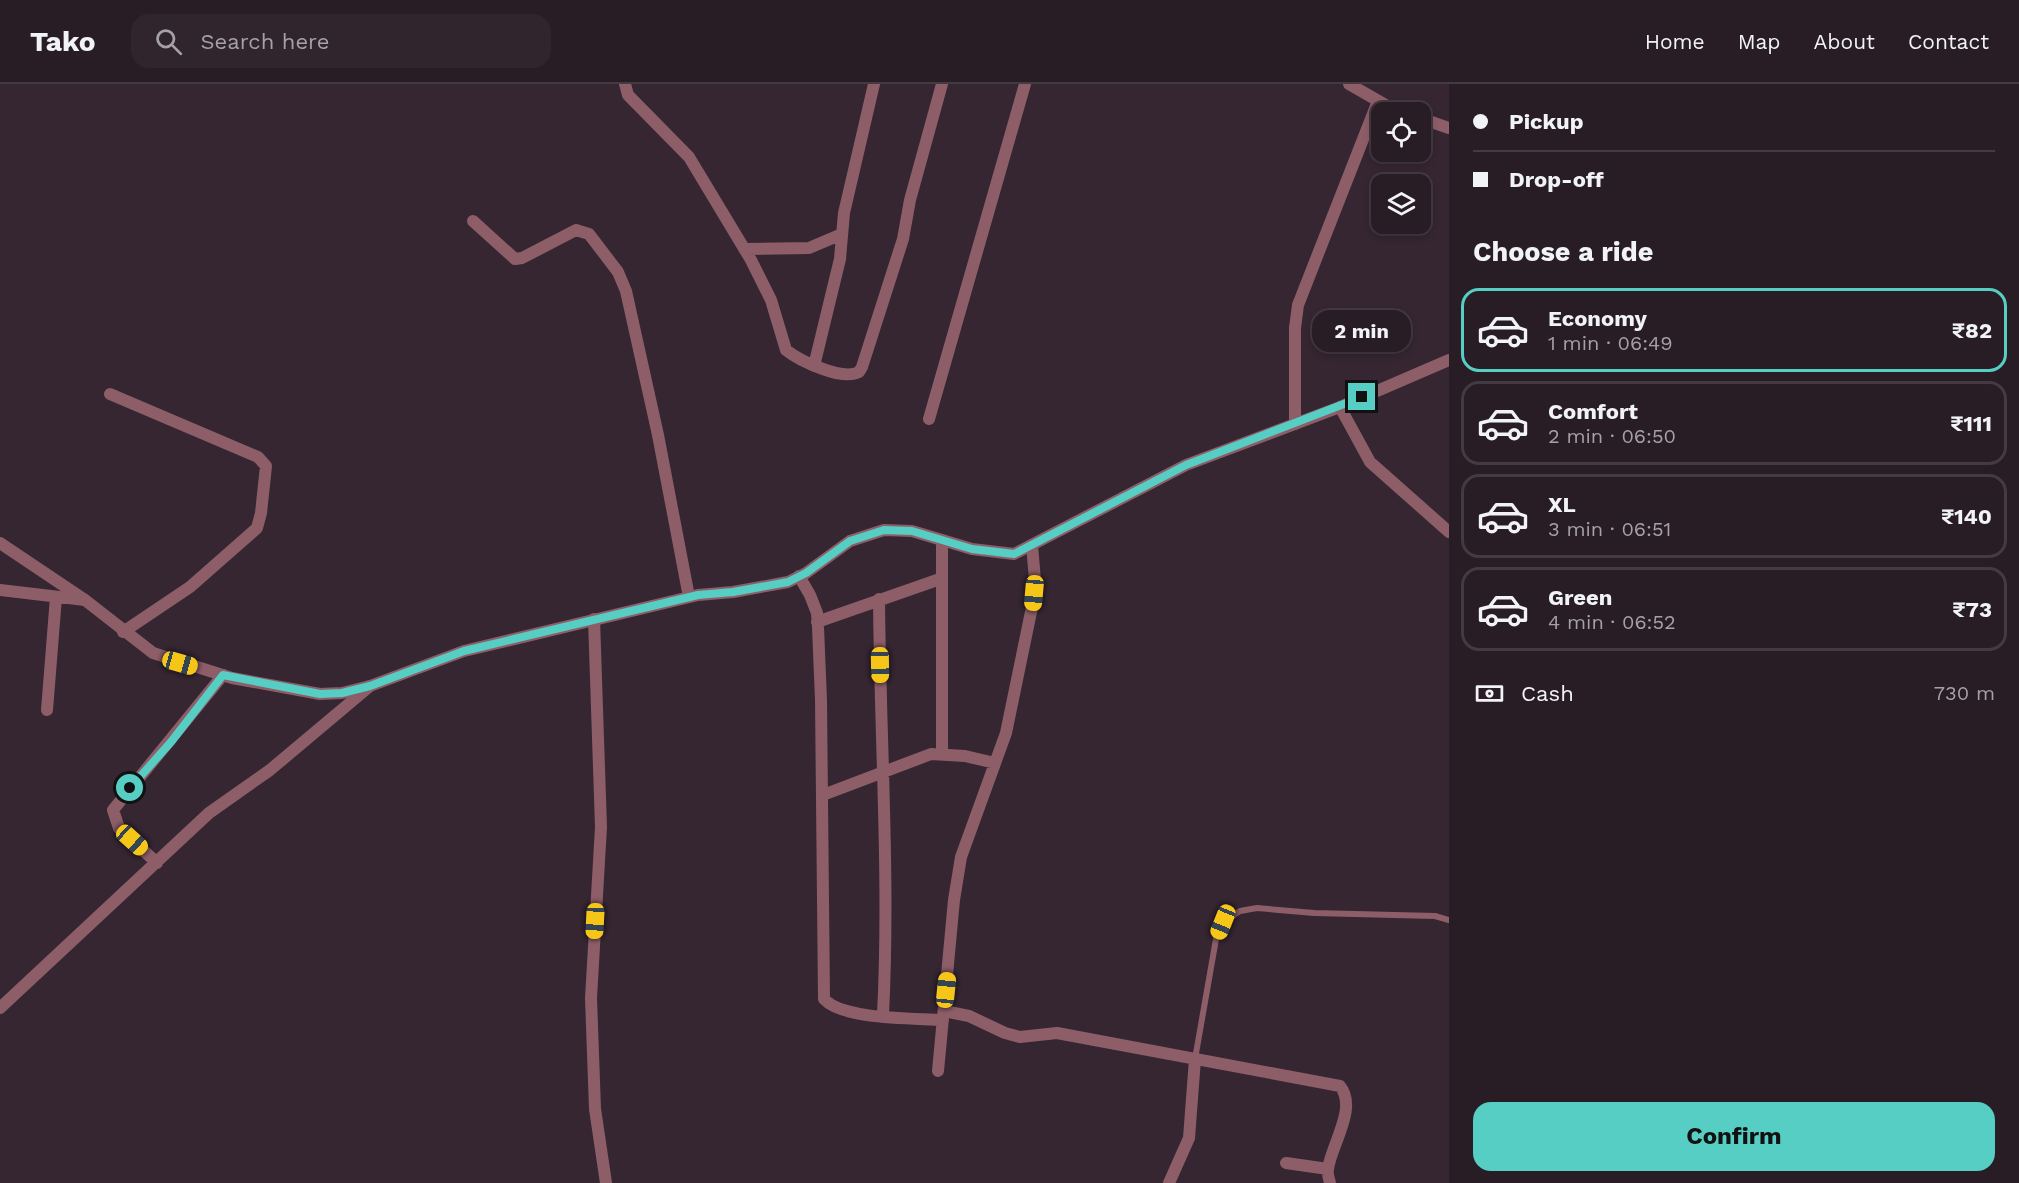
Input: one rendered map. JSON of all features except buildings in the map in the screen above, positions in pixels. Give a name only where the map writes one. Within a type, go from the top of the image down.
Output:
[{"type":"street","points":[[625,84],[628,96],[689,157],[744,249],[771,300],[786,350],[814,366],[850,375],[859,372],[862,367],[903,238],[906,217],[942,84]]},
{"type":"street","points":[[814,366],[840,259],[851,179],[874,84]]},
{"type":"street","points":[[929,419],[1025,84]]},
{"type":"street","points":[[1295,423],[1295,328],[1298,305],[1378,101],[1356,86]]},
{"type":"street","points":[[1431,122],[1449,128]]},
{"type":"street","points":[[473,221],[515,259],[522,258],[576,230],[583,230],[589,234],[618,272],[626,291],[653,413],[689,597]]},
{"type":"street","points":[[744,249],[809,248],[842,234]]},
{"type":"street","points":[[0,543],[85,600],[123,632],[153,653],[223,675],[320,694],[342,693],[370,686],[464,651],[689,597],[788,582],[850,541],[867,534],[901,530],[972,549],[1014,554],[1186,465],[1340,407],[1449,360]]},
{"type":"street","points":[[110,394],[258,457],[266,466],[261,513],[257,528],[190,587],[123,632]]},
{"type":"street","points":[[1340,407],[1370,462],[1449,532]]},
{"type":"street","points":[[942,540],[940,579],[942,753]]},
{"type":"street","points":[[938,1071],[954,900],[961,857],[1006,733],[1032,607],[1035,580],[1032,545]]},
{"type":"street","points":[[799,576],[810,595],[817,622],[824,999],[837,1009],[883,1015],[969,1016],[1005,1033],[1020,1037],[1057,1033],[1340,1086],[1345,1091],[1346,1106],[1328,1169],[1330,1183]]},
{"type":"street","points":[[817,622],[940,579]]},
{"type":"street","points":[[0,590],[85,600]]},
{"type":"street","points":[[47,710],[57,597]]},
{"type":"street","points":[[879,599],[882,772],[886,835],[883,1015]]},
{"type":"street","points":[[594,619],[601,827],[591,998],[595,1109],[606,1183]]},
{"type":"street","points":[[157,863],[119,828],[113,810],[223,675]]},
{"type":"street","points":[[0,1008],[210,813],[270,770],[370,686]]},
{"type":"street","points":[[822,795],[931,754],[942,753],[995,763]]},
{"type":"street","points":[[1169,1183],[1189,1138],[1195,1059]]},
{"type":"street","points":[[1286,1163],[1328,1169]]},
{"type":"lane","points":[[1195,1059],[1216,939],[1223,922],[1240,911],[1257,908],[1314,913],[1435,916],[1449,920]]},
{"type":"route","points":[[130,788],[171,742],[223,675],[320,694],[342,693],[370,686],[464,651],[698,595],[733,592],[788,582],[806,573],[850,541],[884,530],[912,531],[972,549],[1014,554],[1186,465],[1362,397]]}]
